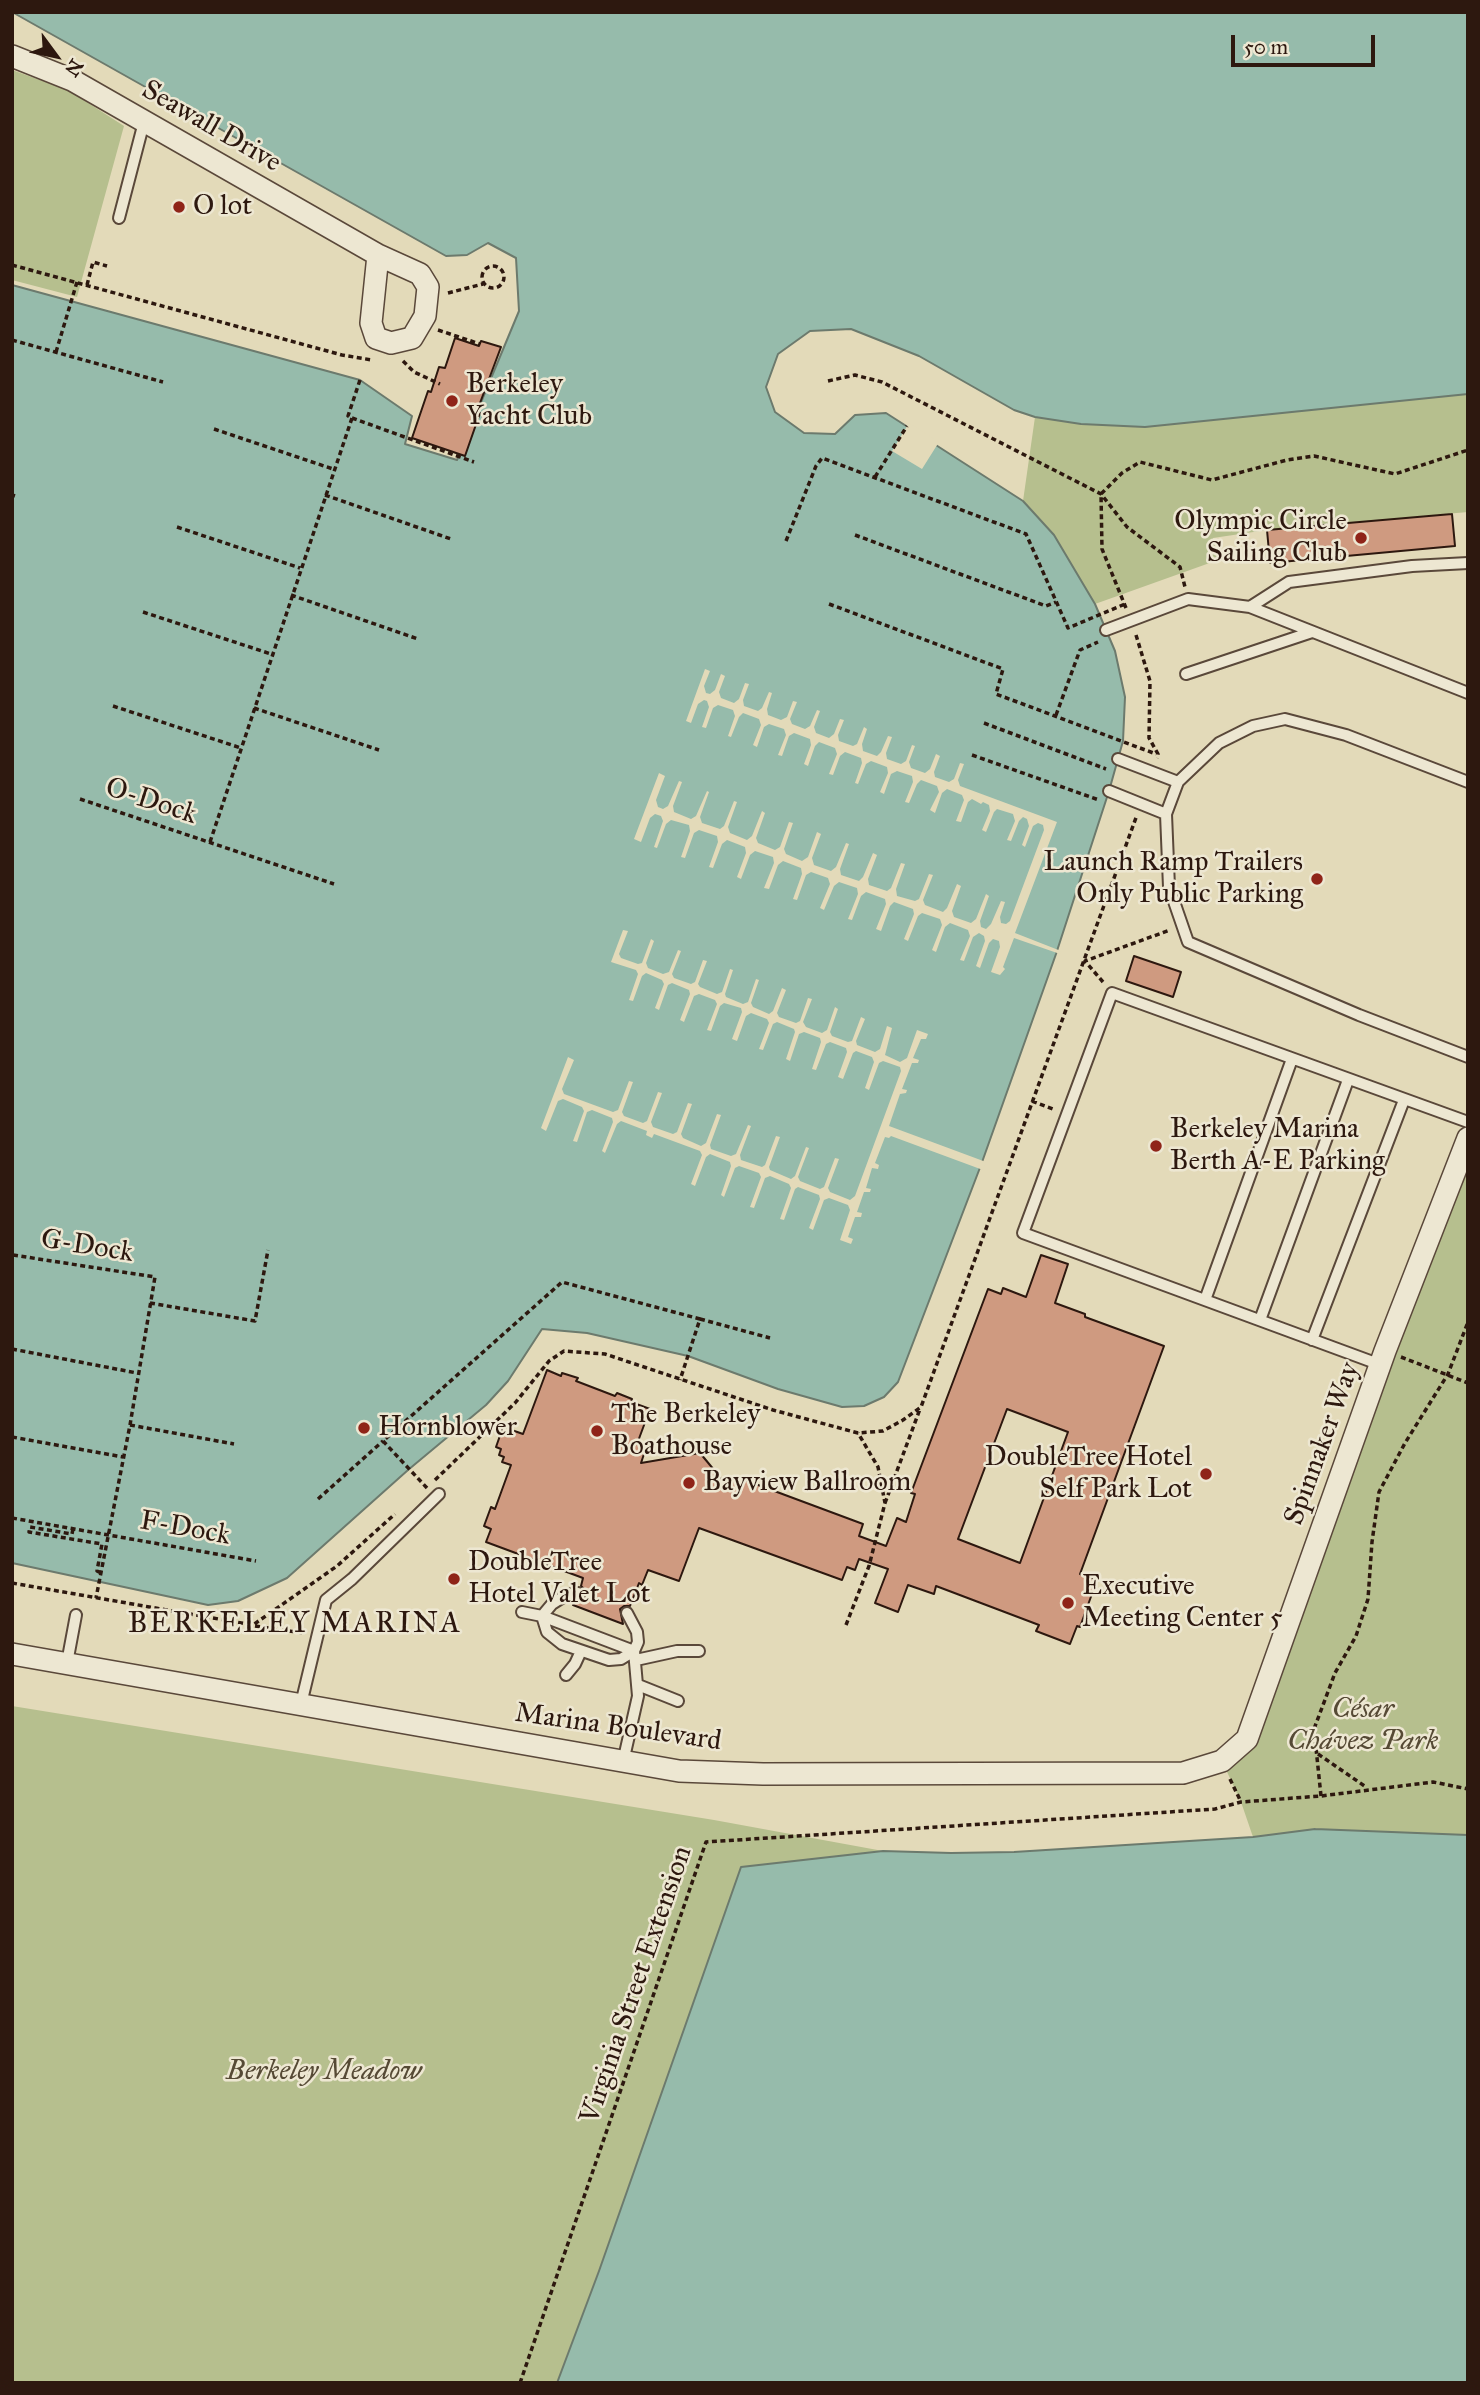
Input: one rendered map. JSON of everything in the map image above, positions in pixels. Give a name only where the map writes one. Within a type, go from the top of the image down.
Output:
[{"type":"street","name":"Seawall Drive","points":[[12,56],[72,80],[378,255],[419,274],[428,287],[429,298]]},
{"type":"street","points":[[378,255],[371,323],[390,347],[412,338],[425,316],[429,298]]},
{"type":"street","name":"Spinnaker Way","points":[[1222,1761],[1247,1739],[1383,1358],[1468,1138]]},
{"type":"street","name":"Marina Boulevard","points":[[12,1654],[679,1771],[790,1774],[1183,1773],[1222,1761]]},
{"type":"lane","points":[[119,218],[144,122]]},
{"type":"lane","points":[[1250,607],[1289,582],[1412,566],[1468,563]]},
{"type":"lane","points":[[1106,631],[1188,599],[1250,607],[1468,693]]},
{"type":"lane","points":[[1185,674],[1312,632]]},
{"type":"lane","points":[[1468,782],[1346,734],[1285,719],[1253,726],[1219,743],[1178,782],[1166,814],[1168,887],[1188,942],[1313,996],[1468,1056]]},
{"type":"lane","points":[[1118,759],[1178,782]]},
{"type":"lane","points":[[1108,797],[1141,804],[1166,814]]},
{"type":"lane","points":[[1383,1358],[1312,1340],[1023,1233],[1112,993],[1468,1122]]},
{"type":"lane","points":[[1205,1300],[1292,1059]]},
{"type":"lane","points":[[1260,1320],[1348,1080]]},
{"type":"lane","points":[[1312,1340],[1404,1100]]},
{"type":"lane","points":[[301,1704],[319,1655],[317,1636],[326,1601],[410,1528],[439,1494]]},
{"type":"lane","points":[[352,1579],[365,1582]]},
{"type":"lane","points":[[542,1616],[552,1604],[566,1595],[578,1593]]},
{"type":"lane","points":[[522,1612],[542,1616],[635,1655]]},
{"type":"lane","points":[[623,1762],[638,1696],[635,1655],[637,1632],[627,1613]]},
{"type":"lane","points":[[67,1663],[76,1615]]},
{"type":"lane","points":[[542,1616],[547,1632],[562,1644],[609,1660],[635,1655],[699,1651]]},
{"type":"lane","points":[[566,1675],[581,1651]]},
{"type":"lane","points":[[638,1685],[678,1701]]},
{"type":"path","points":[[87,285],[93,262],[107,266]]},
{"type":"path","points":[[12,265],[342,355],[380,360],[390,347],[414,372],[440,384]]},
{"type":"path","points":[[429,298],[483,284],[491,289],[500,287],[505,280],[503,271],[496,265],[487,267],[481,275],[483,284]]},
{"type":"path","points":[[56,352],[77,282]]},
{"type":"path","points":[[433,328],[480,344]]},
{"type":"path","points":[[12,340],[163,383]]},
{"type":"path","points":[[828,381],[855,375],[882,382],[1101,494],[1127,527],[1180,567],[1188,599]]},
{"type":"path","name":"O-Dock","points":[[210,842],[352,418],[348,416],[360,380]]},
{"type":"path","points":[[921,409],[925,404]]},
{"type":"path","points":[[352,418],[474,462]]},
{"type":"path","points":[[875,477],[907,426]]},
{"type":"path","points":[[214,429],[334,469]]},
{"type":"path","points":[[1152,772],[1158,754],[1149,738],[1150,681],[1132,621],[1101,549],[1101,494],[1122,473],[1140,462],[1212,480],[1287,460],[1314,456],[1395,474],[1468,450]]},
{"type":"path","points":[[786,541],[816,466],[822,458],[1026,534],[1068,628],[1125,604]]},
{"type":"path","points":[[325,495],[451,539]]},
{"type":"path","points":[[177,527],[300,568]]},
{"type":"path","points":[[855,535],[1046,606],[1056,602]]},
{"type":"path","points":[[291,595],[418,639]]},
{"type":"path","points":[[829,604],[1003,669],[996,694],[1158,754]]},
{"type":"path","points":[[143,612],[271,654]]},
{"type":"path","points":[[1056,715],[1080,650],[1099,642]]},
{"type":"path","points":[[113,706],[241,748]]},
{"type":"path","points":[[254,708],[379,750]]},
{"type":"path","points":[[984,723],[1114,772]]},
{"type":"path","points":[[972,755],[1108,797]]},
{"type":"path","name":"O-Dock","points":[[80,799],[334,884]]},
{"type":"path","points":[[846,1625],[869,1566],[885,1503],[1141,804]]},
{"type":"path","points":[[1085,961],[1182,926]]},
{"type":"path","points":[[1078,958],[1085,961],[1112,993]]},
{"type":"path","points":[[1032,1101],[1067,1115]]},
{"type":"path","points":[[96,1598],[130,1425],[150,1303],[255,1321],[268,1250]]},
{"type":"path","name":"G-Dock","points":[[13,1255],[155,1277],[150,1303]]},
{"type":"path","points":[[318,1499],[562,1282],[770,1338]]},
{"type":"path","points":[[680,1380],[701,1320]]},
{"type":"path","points":[[1321,1796],[1314,1729],[1335,1672],[1356,1636],[1368,1599],[1379,1492],[1405,1443],[1448,1374],[1468,1322]]},
{"type":"path","points":[[12,1349],[137,1373]]},
{"type":"path","points":[[383,1441],[427,1488],[515,1403],[549,1360],[564,1351],[605,1354],[773,1410],[858,1433],[883,1431],[921,1407]]},
{"type":"path","points":[[1383,1358],[1448,1374],[1468,1383]]},
{"type":"path","points":[[130,1425],[234,1444]]},
{"type":"path","points":[[858,1433],[878,1467],[885,1503]]},
{"type":"path","points":[[12,1437],[123,1457]]},
{"type":"path","points":[[253,1625],[337,1566],[396,1513]]},
{"type":"path","points":[[12,1518],[108,1535]]},
{"type":"path","points":[[73,1529],[72,1534],[30,1527],[29,1532],[102,1544],[97,1571],[101,1573]]},
{"type":"path","name":"F-Dock","points":[[108,1535],[256,1561]]},
{"type":"path","points":[[12,1583],[317,1636]]},
{"type":"path","points":[[1318,1754],[1368,1788]]},
{"type":"path","points":[[1222,1761],[1241,1802],[1321,1796],[1368,1788],[1433,1782],[1468,1788]]},
{"type":"path","name":"Virginia Street Extension","points":[[520,2383],[706,1842],[1215,1809],[1241,1802]]},
{"type":"green space","points":[[12,70],[68,90],[124,126],[77,297],[12,280]]},
{"type":"green space","points":[[1468,394],[1468,512],[1267,530],[1213,538],[1218,560],[1095,604],[1054,535],[1023,501],[1035,417],[1081,424],[1145,427]]},
{"type":"green space","name":"César Chávez Park","points":[[1468,1138],[1468,1835],[1315,1829],[1253,1837],[1241,1802],[1222,1761],[1247,1738]]},
{"type":"green space","name":"Berkeley Meadow","points":[[12,1706],[714,1820],[883,1851],[741,1867],[557,2383],[12,2383]]},
{"type":"shaded area","points":[[12,12],[1468,12],[1468,394],[1145,427],[1081,424],[1035,417],[1014,410],[919,356],[851,329],[810,331],[778,354],[766,387],[775,412],[804,433],[835,434],[855,415],[886,413],[1023,501],[1054,535],[1095,604],[1115,651],[1125,697],[1123,741],[1056,954],[981,1165],[898,1382],[884,1397],[864,1406],[842,1407],[778,1389],[688,1356],[587,1333],[542,1329],[508,1381],[486,1405],[408,1470],[287,1578],[238,1601],[208,1605],[12,1563],[12,285],[360,380],[412,416],[405,444],[457,460],[519,311],[516,258],[488,243],[467,255],[446,256]]},
{"type":"shaded area","points":[[1315,1829],[1468,1835],[1468,2383],[557,2383],[741,1867],[883,1851],[1014,1852],[1253,1837]]},
{"type":"pier","points":[[909,423],[939,442],[922,469],[892,451]]},
{"type":"pier","points":[[705,669],[710,671],[704,686],[706,693],[710,694],[715,690],[721,674],[725,676],[719,692],[721,698],[734,703],[739,699],[745,683],[749,684],[743,700],[744,706],[758,711],[769,692],[772,693],[768,715],[781,720],[787,717],[793,701],[797,702],[790,719],[792,724],[805,729],[810,726],[817,710],[820,711],[814,727],[816,733],[829,738],[834,734],[840,719],[844,720],[838,735],[839,741],[853,746],[857,744],[864,727],[867,729],[862,744],[863,751],[877,756],[888,736],[892,737],[886,753],[887,759],[901,764],[906,761],[912,745],[915,746],[909,762],[911,768],[925,773],[930,769],[936,754],[940,756],[934,772],[935,777],[949,782],[954,779],[960,763],[964,764],[958,780],[960,786],[1057,822],[1015,933],[1061,951],[1060,954],[1014,938],[1003,967],[1005,969],[1000,975],[991,972],[1000,947],[999,941],[993,939],[989,943],[980,968],[976,966],[985,941],[984,936],[979,933],[973,937],[964,961],[960,960],[970,936],[968,930],[950,923],[945,927],[936,952],[932,950],[942,925],[940,919],[922,913],[918,916],[908,941],[904,939],[914,914],[913,909],[894,902],[881,931],[876,929],[886,904],[885,899],[866,892],[861,896],[852,920],[848,919],[858,894],[857,888],[839,882],[834,886],[824,910],[820,908],[830,884],[828,878],[811,872],[806,875],[797,900],[793,899],[802,874],[801,868],[783,861],[778,865],[769,889],[764,888],[774,863],[773,857],[755,851],[750,855],[741,879],[737,877],[746,853],[745,847],[727,840],[722,844],[713,868],[709,867],[718,842],[717,836],[699,830],[694,833],[685,858],[681,857],[690,831],[689,825],[671,820],[666,824],[657,848],[654,847],[663,821],[661,816],[655,814],[650,818],[641,842],[634,839],[659,773],[665,776],[656,800],[658,807],[663,809],[668,806],[679,781],[682,782],[673,806],[674,812],[691,819],[696,816],[707,791],[709,792],[700,817],[702,823],[720,829],[724,826],[734,801],[737,802],[728,827],[730,833],[747,840],[752,836],[762,811],[765,813],[756,838],[758,843],[775,850],[780,847],[789,822],[793,823],[784,849],[786,854],[802,861],[808,857],[817,832],[821,834],[812,858],[814,865],[831,871],[836,867],[846,843],[849,844],[840,869],[841,875],[859,881],[873,853],[877,855],[868,879],[869,885],[887,891],[891,888],[901,863],[905,864],[896,889],[897,896],[915,901],[919,899],[929,874],[933,875],[923,900],[925,905],[943,912],[957,884],[961,886],[952,911],[954,917],[971,923],[976,919],[986,894],[989,896],[980,921],[981,927],[986,929],[991,924],[1001,901],[1005,902],[1000,917],[1001,923],[1010,921],[1044,830],[1043,825],[1038,823],[1033,826],[1025,847],[1022,845],[1029,826],[1027,819],[1023,817],[1019,821],[1011,841],[1007,840],[1015,821],[1013,814],[997,809],[986,832],[982,830],[990,811],[989,805],[983,802],[981,804],[972,799],[968,802],[961,822],[956,821],[964,800],[962,795],[947,789],[942,793],[935,813],[930,810],[939,792],[937,786],[921,780],[909,803],[905,802],[913,782],[912,776],[897,771],[891,774],[884,794],[880,792],[888,773],[887,767],[871,761],[866,764],[858,784],[855,783],[862,763],[861,758],[845,752],[840,756],[833,775],[829,774],[837,754],[835,748],[819,742],[808,766],[804,764],[811,745],[810,739],[794,733],[789,736],[782,756],[778,755],[786,735],[784,729],[769,724],[764,727],[757,747],[753,745],[761,725],[759,719],[743,713],[731,737],[728,736],[735,716],[733,710],[718,705],[713,708],[706,728],[702,727],[709,707],[704,700],[698,704],[691,723],[686,721]]},
{"type":"pier","points":[[623,930],[628,931],[619,954],[621,958],[642,963],[651,939],[654,941],[646,963],[648,968],[663,974],[669,972],[678,950],[681,951],[672,974],[674,978],[691,984],[695,982],[703,960],[707,961],[698,984],[717,994],[722,992],[730,969],[733,970],[726,997],[743,1004],[748,1002],[756,979],[759,980],[751,1003],[753,1007],[769,1014],[773,1011],[782,988],[786,990],[777,1013],[779,1017],[796,1023],[800,1021],[808,998],[812,999],[803,1022],[806,1027],[822,1033],[827,1030],[835,1007],[838,1009],[830,1032],[832,1036],[852,1041],[861,1017],[865,1019],[856,1041],[857,1045],[875,1052],[880,1049],[887,1026],[892,1028],[885,1055],[900,1062],[907,1058],[917,1030],[928,1034],[926,1039],[921,1039],[913,1058],[919,1060],[918,1063],[912,1063],[902,1089],[907,1090],[906,1093],[900,1094],[889,1126],[986,1162],[983,1170],[891,1136],[885,1137],[875,1163],[879,1165],[878,1169],[872,1168],[866,1188],[871,1189],[870,1192],[864,1192],[857,1212],[862,1213],[861,1217],[855,1217],[848,1237],[853,1239],[851,1244],[840,1240],[850,1210],[848,1205],[829,1198],[824,1200],[813,1230],[809,1228],[820,1199],[819,1195],[798,1187],[784,1220],[780,1219],[791,1188],[789,1184],[770,1176],[765,1178],[754,1208],[750,1207],[761,1177],[759,1173],[739,1166],[735,1168],[724,1197],[721,1195],[730,1162],[710,1154],[706,1157],[695,1186],[691,1184],[702,1155],[700,1151],[654,1134],[652,1138],[646,1135],[647,1131],[621,1121],[617,1124],[605,1153],[602,1151],[613,1122],[612,1118],[592,1110],[587,1112],[577,1142],[573,1141],[584,1111],[582,1107],[563,1099],[558,1101],[546,1131],[541,1128],[568,1057],[574,1060],[562,1089],[564,1094],[613,1112],[618,1110],[629,1081],[633,1082],[622,1112],[624,1116],[643,1123],[647,1121],[658,1092],[662,1093],[651,1122],[653,1127],[673,1134],[677,1132],[688,1103],[692,1104],[681,1134],[683,1138],[701,1146],[706,1143],[717,1114],[721,1115],[711,1149],[731,1156],[736,1154],[748,1125],[751,1126],[740,1155],[741,1160],[762,1167],[776,1136],[780,1137],[770,1170],[791,1179],[795,1176],[806,1147],[809,1148],[798,1177],[800,1181],[820,1189],[824,1187],[835,1158],[839,1159],[828,1188],[830,1192],[850,1200],[855,1196],[901,1071],[900,1067],[883,1061],[879,1063],[869,1090],[865,1088],[874,1062],[872,1057],[856,1051],[853,1053],[843,1079],[838,1077],[846,1048],[830,1042],[826,1044],[816,1070],[812,1069],[821,1042],[820,1038],[804,1032],[799,1034],[790,1061],[786,1059],[794,1029],[777,1022],[773,1024],[763,1050],[759,1049],[769,1023],[767,1019],[751,1013],[746,1016],[737,1041],[732,1039],[741,1008],[724,1003],[720,1006],[711,1031],[707,1030],[717,1004],[715,1000],[699,994],[694,996],[684,1022],[680,1020],[690,994],[689,990],[672,983],[668,985],[659,1010],[655,1008],[664,984],[662,980],[646,973],[642,976],[633,1001],[629,1000],[638,974],[636,970],[611,962]]},
{"type":"building","name":"Berkeley Yacht Club","points":[[455,338],[479,346],[481,341],[501,347],[477,411],[480,413],[465,456],[412,438],[428,391],[431,392],[439,367],[445,368]]},
{"type":"building","name":"Olympic Circle Sailing Club","points":[[1452,514],[1455,546],[1270,563],[1267,530]]},
{"type":"building","points":[[1134,956],[1181,972],[1173,997],[1126,981]]},
{"type":"building","points":[[1041,1255],[1068,1264],[1055,1303],[1164,1346],[1080,1574],[1097,1580],[1080,1627],[1077,1626],[1070,1644],[1036,1631],[1039,1625],[936,1586],[934,1594],[908,1585],[898,1612],[875,1603],[888,1569],[859,1559],[855,1570],[847,1567],[842,1580],[699,1528],[679,1581],[648,1570],[642,1585],[639,1583],[630,1606],[620,1609],[623,1624],[573,1605],[586,1595],[581,1586],[583,1578],[486,1542],[491,1529],[484,1526],[491,1507],[495,1509],[511,1465],[502,1462],[504,1457],[499,1455],[501,1449],[496,1447],[503,1427],[523,1434],[547,1370],[561,1376],[562,1373],[578,1378],[576,1381],[615,1396],[617,1393],[650,1409],[637,1444],[646,1448],[641,1463],[700,1453],[729,1488],[734,1476],[863,1524],[859,1536],[886,1546],[897,1518],[906,1522],[915,1494],[911,1493],[988,1289],[1001,1294],[1003,1288],[1026,1297]],"holes":[[[1007,1409],[1068,1432],[1020,1563],[958,1539]]]},
{"type":"place","name":"O lot","points":[[179,207]]},
{"type":"place","name":"Berkeley Yacht Club","points":[[452,401]]},
{"type":"place","name":"Olympic Circle Sailing Club","points":[[1361,538]]},
{"type":"place","name":"Launch Ramp Trailers Only Public Parking","points":[[1317,879]]},
{"type":"place","name":"Berkeley Marina Berth A-E Parking","points":[[1156,1146]]},
{"type":"place","name":"Hornblower","points":[[364,1428]]},
{"type":"place","name":"The Berkeley Boathouse","points":[[597,1431]]},
{"type":"place","name":"DoubleTree Hotel Self Park Lot","points":[[1206,1474]]},
{"type":"place","name":"Bayview Ballroom","points":[[689,1483]]},
{"type":"place","name":"DoubleTree Hotel Valet Lot","points":[[454,1579]]},
{"type":"place","name":"Executive Meeting Center 5","points":[[1068,1603]]},
{"type":"district","name":"BERKELEY MARINA","points":[[295,1625]]}]
